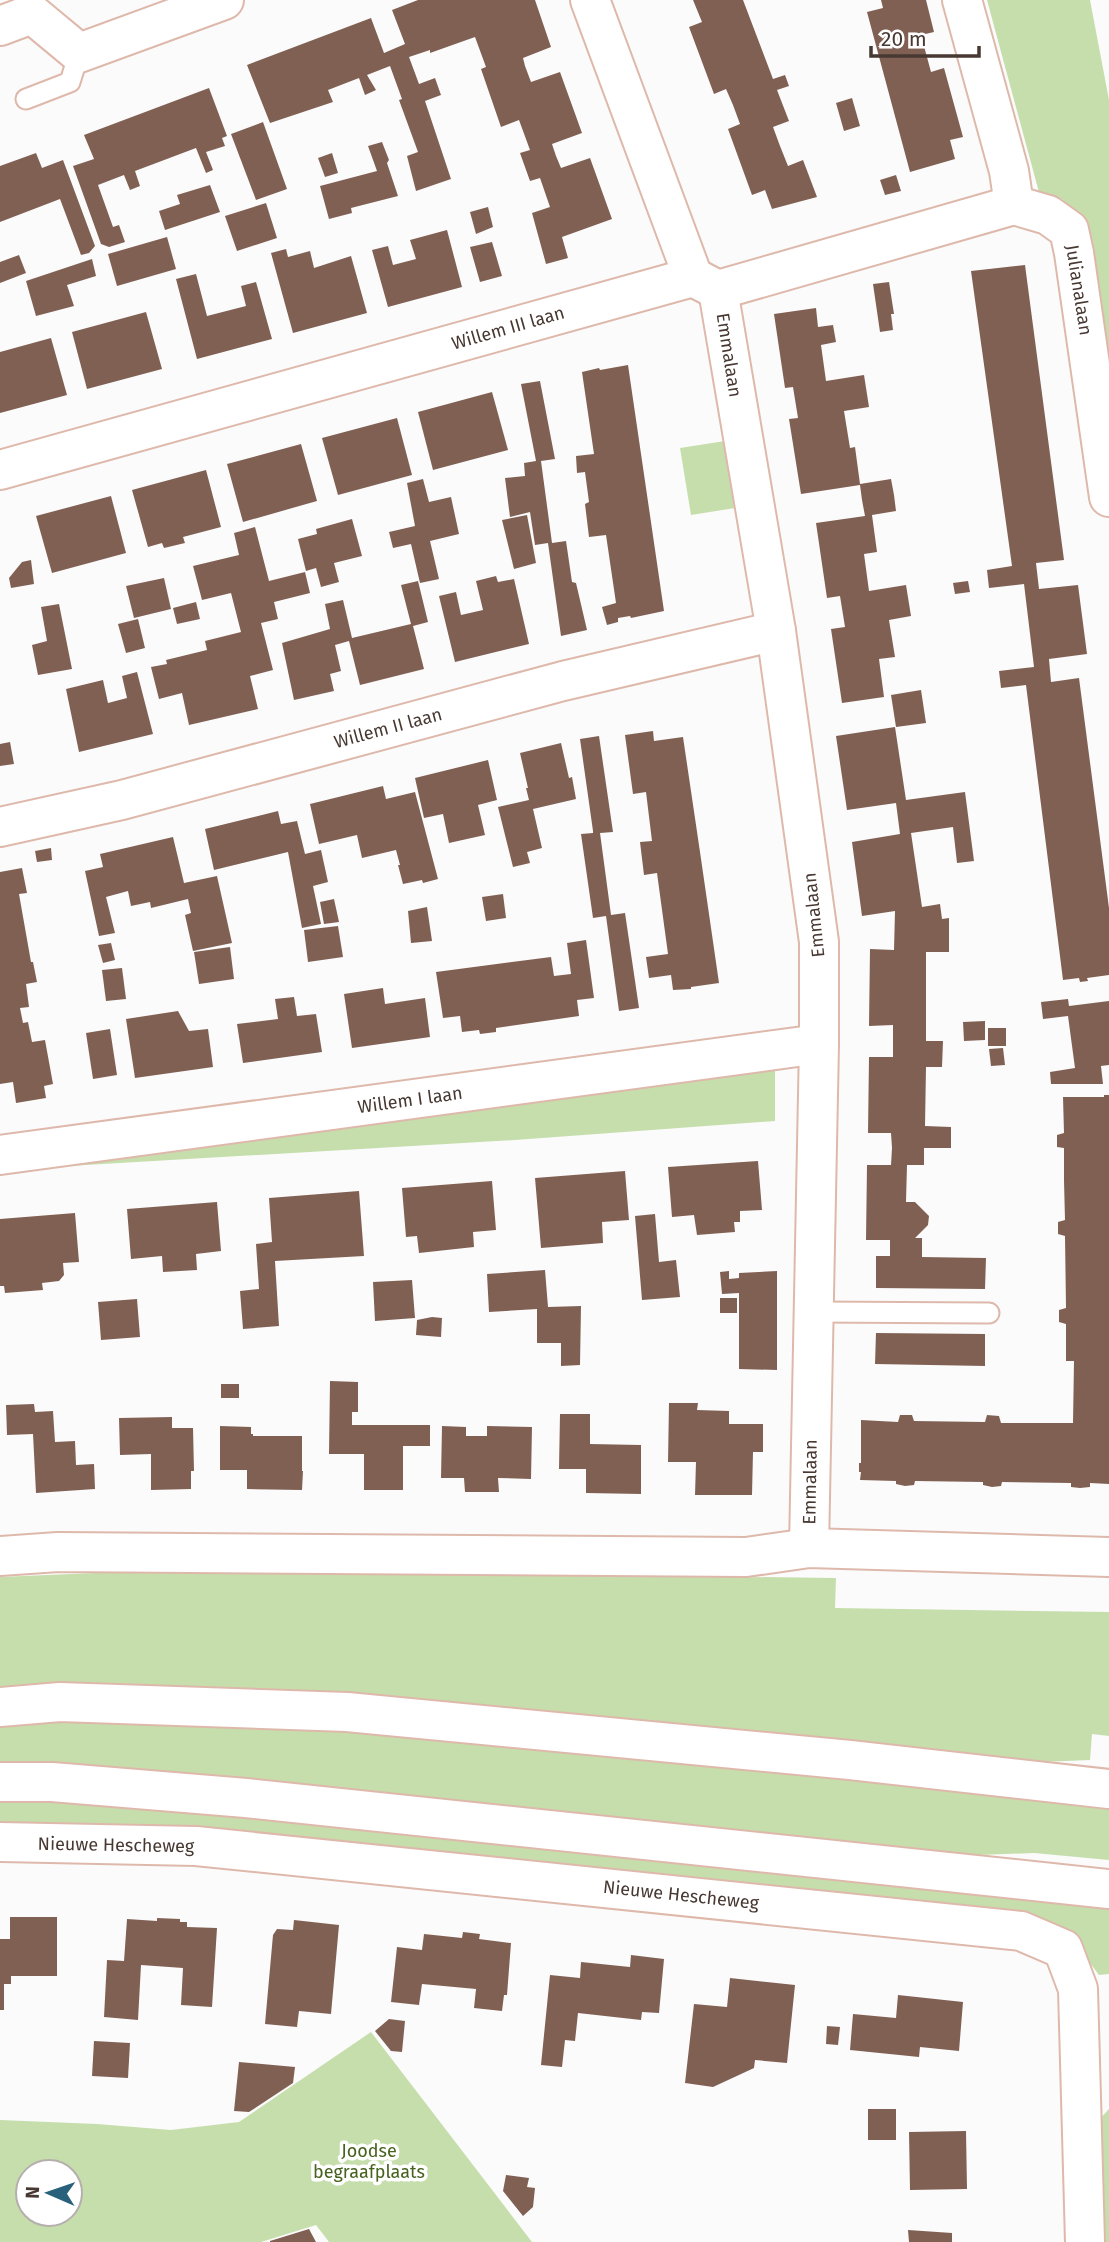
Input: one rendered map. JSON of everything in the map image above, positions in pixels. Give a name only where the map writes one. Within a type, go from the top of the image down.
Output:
[{"type":"street","points":[[0,26],[32,14],[79,53],[224,0]]},
{"type":"street","name":"Emmalaan","points":[[590,0],[705,284],[776,631],[819,942],[809,1548]]},
{"type":"street","points":[[962,0],[1009,171],[1014,205]]},
{"type":"street","name":"Willem III laan","points":[[0,470],[1014,205]]},
{"type":"street","name":"Julianalaan","points":[[1014,205],[1048,215],[1069,230],[1109,497]]},
{"type":"street","name":"Willem II laan","points":[[0,827],[122,800],[563,681],[776,631]]},
{"type":"street","name":"Willem I laan","points":[[0,1155],[819,1044]]},
{"type":"street","points":[[0,1556],[58,1552],[746,1557],[809,1548],[1109,1557]]},
{"type":"street","points":[[0,1707],[60,1702],[347,1712],[850,1760],[1109,1789]]},
{"type":"street","points":[[0,1782],[52,1782],[246,1798],[1109,1889]]},
{"type":"street","name":"Nieuwe Hescheweg","points":[[0,1842],[196,1846],[1021,1931],[1063,1949],[1078,1989],[1085,2242]]},
{"type":"lane","points":[[26,99],[70,82],[79,53]]},
{"type":"lane","points":[[813,1312],[989,1313]]},
{"type":"green space","points":[[987,0],[1090,0],[1109,100],[1109,458],[1069,207],[1062,199],[1040,196]]},
{"type":"green space","points":[[725,441],[735,508],[691,515],[680,448]]},
{"type":"green space","points":[[775,1066],[775,1121],[515,1140],[0,1170]]},
{"type":"green space","points":[[167,1570],[836,1578],[835,1608],[1109,1612],[1109,1736],[1092,1734],[1090,1760],[992,1764],[0,1694],[0,1577]]},
{"type":"green space","points":[[255,1716],[1109,1802],[1109,1860],[1034,1853],[903,1858],[0,1769],[0,1717]]},
{"type":"green space","points":[[0,1792],[1045,1897],[1109,1910],[1109,1974],[1099,1975],[1069,1935],[0,1829]]},
{"type":"green space","name":"Joodse begraafplaats","points":[[371,2032],[532,2242],[329,2242],[316,2225],[261,2242],[0,2242],[0,2120],[171,2130],[239,2122]]},
{"type":"green space","points":[[1109,2109],[1109,2242],[1099,2242],[1097,2122]]},
{"type":"building","points":[[418,0],[535,0],[551,47],[523,58],[525,66],[531,82],[560,72],[582,133],[552,144],[556,156],[561,168],[590,158],[612,219],[562,237],[568,258],[546,264],[532,213],[550,207],[540,178],[530,181],[520,153],[530,150],[519,120],[501,127],[481,69],[486,67],[475,37],[430,53],[430,50],[409,57],[419,84],[435,78],[441,95],[425,101],[451,179],[416,191],[407,156],[418,152],[390,66],[367,75],[376,90],[365,95],[359,78],[328,90],[333,102],[270,123],[247,65],[371,18],[384,53],[405,44],[392,10]]},
{"type":"building","points":[[693,0],[743,0],[773,79],[785,75],[789,86],[777,90],[789,121],[773,127],[780,146],[788,166],[803,160],[817,197],[772,209],[765,190],[752,195],[728,129],[740,124],[733,105],[726,89],[714,94],[689,27],[702,22]]},
{"type":"building","points":[[881,0],[926,0],[934,32],[921,35],[931,72],[944,68],[963,137],[950,140],[955,159],[910,172],[867,12],[883,8]]},
{"type":"building","points":[[209,88],[227,136],[222,138],[225,146],[206,152],[213,170],[206,173],[196,148],[135,171],[140,186],[130,190],[124,175],[98,185],[113,227],[119,225],[125,242],[109,247],[101,244],[73,166],[94,159],[84,135]]},
{"type":"building","points":[[852,98],[860,126],[844,131],[836,103]]},
{"type":"building","points":[[263,122],[287,189],[256,200],[231,134]]},
{"type":"building","points":[[382,142],[398,196],[351,208],[352,213],[329,219],[320,186],[377,171],[368,146]]},
{"type":"building","points":[[36,153],[42,168],[63,160],[95,246],[89,253],[81,255],[60,199],[0,222],[0,166]]},
{"type":"building","points":[[332,153],[338,173],[325,177],[318,158]]},
{"type":"building","points":[[896,175],[901,191],[885,195],[880,180]]},
{"type":"building","points":[[210,185],[220,212],[165,230],[159,211],[180,204],[177,195]]},
{"type":"building","points":[[266,203],[277,238],[237,251],[225,216]]},
{"type":"building","points":[[488,207],[493,227],[476,234],[470,212]]},
{"type":"building","points":[[447,230],[462,287],[388,307],[372,250],[388,246],[393,265],[416,259],[410,240]]},
{"type":"building","points":[[167,237],[176,269],[117,286],[108,254]]},
{"type":"building","points":[[492,242],[502,276],[480,282],[470,247]]},
{"type":"building","points":[[286,249],[288,257],[310,251],[314,268],[351,256],[367,313],[293,333],[271,253]]},
{"type":"building","points":[[19,255],[26,273],[0,283],[0,262]]},
{"type":"building","points":[[92,259],[96,276],[67,285],[74,306],[36,316],[26,281]]},
{"type":"building","points":[[1025,265],[1064,560],[1036,563],[1039,589],[1078,585],[1087,654],[1049,659],[1051,682],[1079,678],[1109,908],[1109,975],[1087,978],[1088,981],[1080,982],[1079,978],[1063,980],[1026,685],[1001,688],[999,671],[1034,667],[1024,584],[989,588],[987,570],[1012,566],[971,271]]},
{"type":"building","points":[[196,274],[207,316],[246,306],[241,286],[256,282],[272,339],[197,359],[176,279]]},
{"type":"building","points":[[889,282],[894,314],[891,314],[893,330],[880,332],[873,284]]},
{"type":"building","points":[[816,308],[818,327],[833,325],[836,342],[821,345],[826,381],[864,375],[869,407],[844,411],[850,448],[855,447],[860,484],[891,479],[894,495],[896,511],[872,515],[877,552],[864,554],[869,591],[906,585],[911,616],[889,620],[895,657],[879,659],[884,697],[842,703],[831,629],[845,627],[840,596],[827,598],[816,523],[865,516],[860,485],[801,494],[789,419],[798,418],[793,387],[785,388],[774,314]]},
{"type":"building","points":[[146,312],[162,369],[87,389],[72,332]]},
{"type":"building","points":[[51,338],[67,395],[0,413],[0,352]]},
{"type":"building","points":[[628,365],[664,611],[618,618],[618,622],[607,625],[602,607],[616,603],[606,535],[589,537],[585,504],[589,502],[585,472],[577,473],[576,456],[594,454],[582,372]]},
{"type":"building","points":[[540,381],[555,459],[541,461],[552,543],[566,541],[572,582],[576,583],[587,630],[561,636],[548,543],[535,545],[530,512],[510,517],[505,478],[525,476],[524,463],[536,461],[521,384]]},
{"type":"building","points":[[492,392],[508,450],[433,470],[418,412]]},
{"type":"building","points":[[397,418],[412,475],[338,495],[322,438]]},
{"type":"building","points":[[301,444],[317,501],[243,522],[227,464]]},
{"type":"building","points":[[206,470],[221,527],[183,537],[185,543],[164,548],[162,543],[148,547],[132,490]]},
{"type":"building","points":[[423,479],[429,502],[451,497],[459,534],[430,541],[439,579],[420,583],[411,544],[393,548],[389,532],[415,526],[407,483]]},
{"type":"building","points":[[111,496],[126,553],[52,573],[36,516]]},
{"type":"building","points":[[527,515],[536,563],[514,569],[502,520]]},
{"type":"building","points":[[352,519],[362,556],[334,563],[339,582],[321,587],[316,568],[306,571],[298,539],[317,534],[316,529]]},
{"type":"building","points":[[255,527],[269,581],[305,572],[310,593],[274,602],[278,619],[261,623],[273,670],[250,676],[258,709],[189,725],[182,693],[159,699],[151,667],[167,664],[166,660],[207,650],[205,641],[241,632],[231,593],[202,600],[193,566],[239,555],[234,533]]},
{"type":"building","points":[[31,560],[34,584],[11,588],[9,578],[22,562]]},
{"type":"building","points":[[496,576],[498,582],[514,579],[529,644],[455,662],[439,596],[456,592],[461,615],[483,610],[476,581]]},
{"type":"building","points":[[164,578],[171,609],[134,618],[126,586]]},
{"type":"building","points":[[418,581],[428,622],[413,626],[424,669],[360,685],[349,641],[335,645],[341,671],[330,674],[334,691],[294,700],[282,643],[330,629],[325,604],[343,600],[352,638],[411,624],[401,585]]},
{"type":"building","points":[[968,581],[970,592],[955,594],[953,583]]},
{"type":"building","points":[[196,602],[200,619],[177,624],[173,608]]},
{"type":"building","points":[[59,604],[72,669],[38,675],[32,645],[47,641],[41,607]]},
{"type":"building","points":[[138,619],[145,648],[126,653],[118,624]]},
{"type":"building","points":[[137,672],[153,734],[79,752],[66,689],[103,680],[108,703],[127,698],[122,676]]},
{"type":"building","points":[[921,690],[926,723],[896,727],[891,695]]},
{"type":"building","points":[[895,727],[906,800],[965,792],[974,861],[957,863],[953,827],[911,833],[922,907],[940,904],[942,919],[949,918],[949,952],[926,952],[926,1041],[943,1041],[942,1067],[926,1067],[925,1126],[951,1127],[951,1148],[924,1148],[924,1165],[907,1165],[906,1202],[915,1202],[929,1216],[928,1225],[915,1238],[922,1238],[922,1257],[986,1258],[985,1289],[876,1288],[876,1256],[890,1256],[890,1240],[866,1240],[867,1165],[891,1165],[892,1148],[891,1133],[868,1133],[869,1057],[893,1057],[893,1025],[869,1026],[870,949],[894,950],[895,911],[862,916],[852,842],[900,834],[896,803],[847,810],[836,736]]},
{"type":"building","points":[[653,731],[654,741],[683,737],[700,852],[719,983],[691,989],[673,990],[671,975],[649,978],[646,957],[668,954],[657,873],[644,875],[640,842],[652,841],[646,792],[633,794],[625,735]]},
{"type":"building","points":[[599,736],[613,832],[600,833],[611,915],[625,913],[639,1008],[619,1011],[606,916],[593,918],[581,834],[593,831],[580,739]]},
{"type":"building","points":[[10,742],[14,764],[0,766],[0,744]]},
{"type":"building","points":[[561,743],[576,799],[533,809],[542,848],[527,852],[530,863],[513,867],[498,807],[529,800],[520,753]]},
{"type":"building","points":[[488,760],[497,800],[478,805],[485,835],[449,843],[443,814],[424,818],[415,778]]},
{"type":"building","points":[[383,786],[386,799],[415,792],[438,879],[403,884],[396,850],[362,858],[357,835],[319,844],[310,804]]},
{"type":"building","points":[[278,811],[281,824],[297,821],[305,854],[321,850],[328,882],[313,886],[321,924],[302,928],[288,852],[214,870],[205,829]]},
{"type":"building","points":[[173,837],[184,883],[217,876],[232,943],[193,951],[185,915],[191,913],[188,899],[151,908],[150,902],[131,906],[128,891],[106,897],[115,933],[99,936],[85,871],[103,867],[100,854]]},
{"type":"building","points":[[51,848],[52,860],[37,862],[35,851]]},
{"type":"building","points":[[22,868],[27,893],[19,894],[37,982],[26,984],[29,1007],[20,1008],[23,1023],[28,1022],[32,1042],[45,1040],[53,1084],[44,1086],[46,1098],[16,1103],[13,1082],[0,1084],[0,872]]},
{"type":"building","points":[[503,894],[506,918],[486,921],[482,897]]},
{"type":"building","points":[[334,899],[339,922],[324,924],[320,902]]},
{"type":"building","points":[[427,907],[432,941],[411,943],[408,911]]},
{"type":"building","points":[[338,926],[343,957],[308,962],[304,930]]},
{"type":"building","points":[[586,940],[594,998],[577,1000],[579,1016],[496,1028],[496,1032],[480,1034],[479,1030],[462,1032],[460,1016],[443,1018],[436,972],[551,957],[554,976],[571,974],[567,943]]},
{"type":"building","points":[[111,943],[115,960],[103,963],[98,945]]},
{"type":"building","points":[[230,947],[234,979],[199,984],[194,952]]},
{"type":"building","points":[[122,968],[126,999],[106,1001],[102,970]]},
{"type":"building","points":[[383,988],[385,1004],[425,998],[430,1037],[352,1048],[344,994]]},
{"type":"building","points":[[294,997],[297,1016],[316,1014],[322,1052],[243,1063],[237,1024],[278,1019],[275,999]]},
{"type":"building","points":[[1068,999],[1069,1006],[1109,1001],[1109,1065],[1101,1066],[1103,1084],[1051,1084],[1050,1072],[1075,1068],[1068,1016],[1043,1019],[1041,1002]]},
{"type":"building","points":[[178,1011],[189,1031],[208,1029],[213,1067],[135,1078],[126,1019]]},
{"type":"building","points":[[985,1021],[985,1040],[964,1041],[963,1022]]},
{"type":"building","points":[[988,1028],[1006,1028],[1006,1046],[988,1046]]},
{"type":"building","points":[[110,1029],[117,1075],[93,1079],[86,1033]]},
{"type":"building","points":[[1003,1048],[1005,1065],[991,1066],[989,1049]]},
{"type":"building","points":[[1109,1095],[1109,1484],[1090,1483],[1090,1487],[1080,1488],[1071,1487],[1071,1483],[1002,1482],[1001,1486],[992,1487],[983,1485],[983,1482],[915,1481],[914,1485],[905,1486],[896,1484],[896,1481],[860,1480],[861,1420],[898,1422],[900,1415],[912,1415],[914,1421],[985,1422],[987,1415],[999,1416],[1001,1423],[1073,1423],[1074,1361],[1066,1361],[1066,1324],[1059,1322],[1059,1310],[1066,1308],[1065,1236],[1058,1234],[1058,1222],[1065,1220],[1064,1148],[1057,1147],[1057,1135],[1064,1133],[1063,1097]]},
{"type":"building","points":[[758,1161],[762,1210],[740,1211],[740,1222],[734,1222],[735,1232],[697,1235],[694,1215],[672,1217],[668,1167]]},
{"type":"building","points":[[625,1171],[629,1220],[602,1222],[603,1243],[541,1248],[535,1178]]},
{"type":"building","points":[[492,1181],[496,1230],[473,1232],[474,1247],[419,1253],[417,1236],[406,1237],[402,1188]]},
{"type":"building","points":[[359,1191],[364,1256],[275,1261],[279,1326],[243,1329],[240,1291],[259,1289],[256,1244],[272,1242],[269,1198]]},
{"type":"building","points":[[217,1202],[221,1251],[196,1254],[197,1270],[163,1272],[162,1256],[131,1259],[127,1209]]},
{"type":"building","points":[[75,1213],[79,1262],[63,1263],[64,1275],[59,1281],[42,1283],[43,1290],[5,1293],[4,1286],[0,1286],[0,1219]]},
{"type":"building","points":[[655,1214],[659,1262],[676,1260],[680,1297],[642,1300],[635,1216]]},
{"type":"building","points":[[545,1270],[548,1307],[581,1306],[580,1365],[561,1366],[561,1343],[537,1343],[537,1309],[489,1312],[487,1274]]},
{"type":"building","points":[[729,1271],[729,1279],[739,1278],[739,1273],[777,1271],[777,1370],[739,1369],[739,1293],[722,1294],[720,1272]]},
{"type":"building","points":[[412,1280],[415,1318],[375,1321],[373,1282]]},
{"type":"building","points":[[720,1298],[737,1298],[737,1313],[720,1313]]},
{"type":"building","points":[[137,1299],[140,1337],[101,1340],[98,1302]]},
{"type":"building","points":[[442,1318],[441,1337],[416,1335],[417,1320]]},
{"type":"building","points":[[876,1333],[985,1334],[985,1366],[875,1364]]},
{"type":"building","points":[[330,1381],[358,1382],[358,1412],[352,1412],[352,1425],[430,1425],[430,1446],[403,1446],[403,1490],[364,1490],[364,1454],[329,1454]]},
{"type":"building","points":[[221,1384],[239,1384],[239,1398],[221,1398]]},
{"type":"building","points":[[669,1403],[698,1403],[697,1410],[729,1411],[729,1424],[763,1424],[763,1452],[753,1452],[752,1495],[695,1495],[696,1462],[668,1462]]},
{"type":"building","points":[[34,1404],[35,1412],[53,1411],[55,1442],[75,1441],[76,1465],[94,1464],[95,1489],[36,1493],[33,1434],[7,1435],[6,1405]]},
{"type":"building","points":[[560,1414],[590,1414],[590,1444],[641,1445],[641,1494],[586,1493],[586,1469],[559,1469]]},
{"type":"building","points":[[172,1417],[172,1428],[193,1428],[194,1471],[191,1471],[191,1489],[151,1490],[151,1454],[120,1455],[119,1418]]},
{"type":"building","points":[[220,1426],[251,1427],[253,1436],[302,1436],[302,1490],[247,1489],[247,1470],[220,1470]]},
{"type":"building","points":[[442,1426],[466,1427],[466,1436],[487,1436],[487,1426],[532,1427],[531,1479],[498,1478],[499,1492],[465,1492],[464,1478],[441,1478]]},
{"type":"building","points":[[10,1917],[57,1917],[57,1976],[11,1976],[11,1984],[4,1984],[4,2010],[0,2010],[0,1939],[10,1939]]},
{"type":"building","points":[[157,1918],[180,1919],[180,1922],[187,1922],[187,1927],[217,1928],[212,2007],[181,2005],[183,1968],[141,1965],[138,2020],[104,2017],[107,1960],[124,1961],[127,1919],[157,1921]]},
{"type":"building","points":[[294,1920],[339,1925],[331,2014],[299,2011],[297,2027],[265,2024],[273,1935],[277,1929],[293,1930]]},
{"type":"building","points":[[463,1932],[480,1934],[479,1939],[511,1943],[507,1995],[504,1995],[502,2011],[474,2008],[476,1989],[422,1984],[419,2005],[391,2002],[397,1947],[422,1950],[424,1934],[462,1938]]},
{"type":"building","points":[[631,1955],[664,1959],[659,2013],[642,2012],[641,2020],[578,2013],[575,2041],[565,2040],[562,2067],[541,2065],[550,1975],[580,1978],[581,1962],[630,1967]]},
{"type":"building","points":[[730,1978],[795,1985],[787,2063],[755,2060],[754,2068],[713,2087],[685,2083],[694,2004],[727,2007]]},
{"type":"building","points":[[898,1995],[963,2002],[959,2051],[920,2047],[919,2057],[850,2050],[853,2014],[896,2018]]},
{"type":"building","points":[[389,2019],[405,2021],[402,2052],[391,2051],[375,2031]]},
{"type":"building","points":[[827,2026],[840,2027],[838,2045],[826,2044]]},
{"type":"building","points":[[94,2041],[130,2043],[128,2078],[92,2076]]},
{"type":"building","points":[[239,2062],[295,2067],[293,2083],[249,2112],[234,2111]]},
{"type":"building","points":[[868,2109],[896,2109],[896,2140],[868,2140]]},
{"type":"building","points":[[966,2131],[967,2189],[910,2190],[909,2132]]},
{"type":"building","points":[[506,2175],[529,2178],[527,2187],[535,2188],[533,2207],[523,2216],[503,2191]]},
{"type":"building","points":[[309,2229],[316,2242],[270,2242],[270,2241]]},
{"type":"building","points":[[908,2230],[952,2233],[952,2242],[909,2242]]}]
